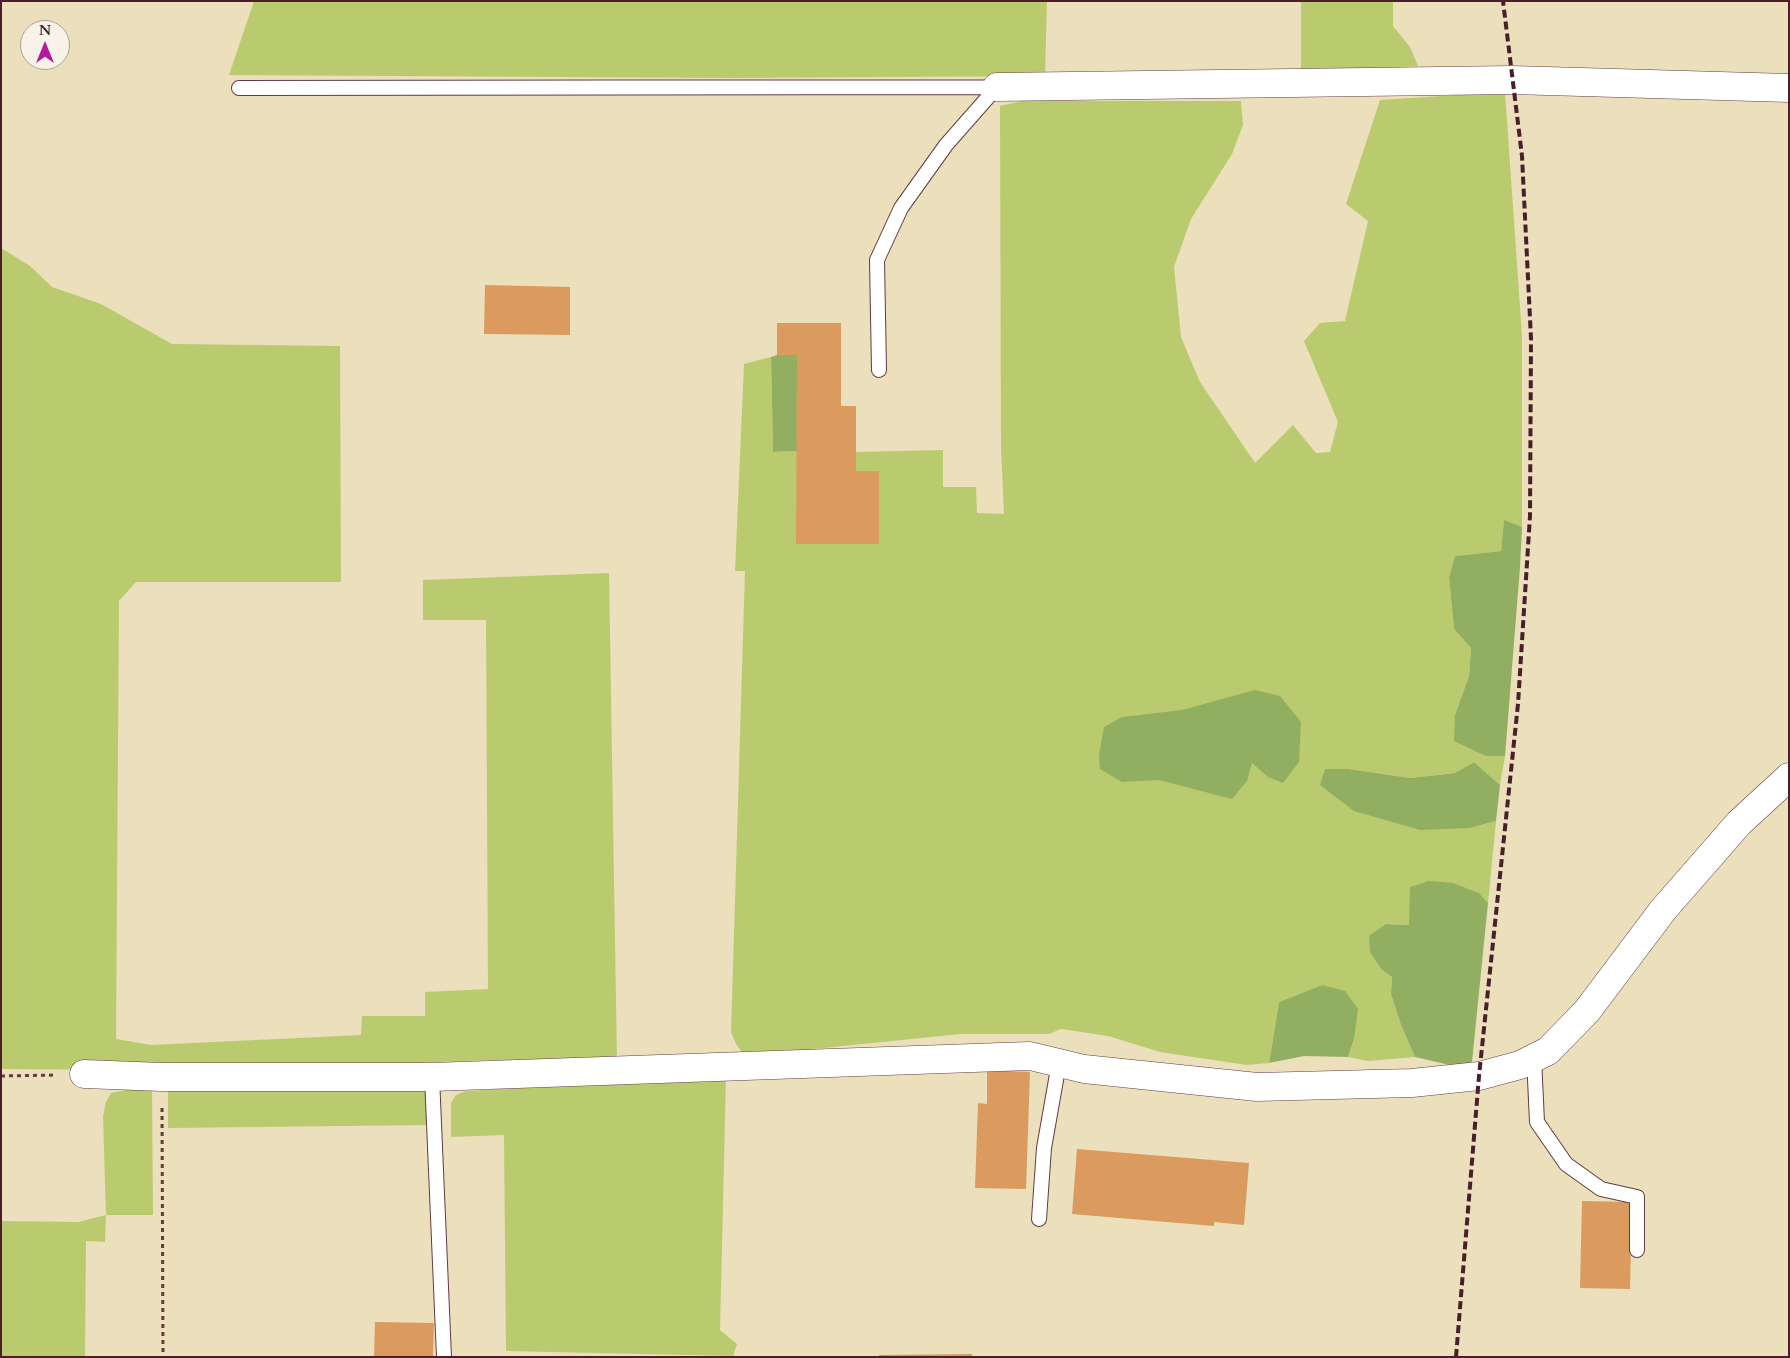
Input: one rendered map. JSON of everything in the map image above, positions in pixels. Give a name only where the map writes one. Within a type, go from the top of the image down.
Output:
[{"type":"street","points":[[997,87],[1512,80],[1789,88]]},
{"type":"street","points":[[84,1074],[162,1077],[432,1077],[1030,1056],[1084,1069],[1258,1087],[1412,1083],[1469,1077],[1520,1065],[1548,1050],[1587,1011],[1663,910],[1739,823],[1789,777]]},
{"type":"lane","points":[[239,88],[997,87]]},
{"type":"lane","points":[[878,370],[877,260],[901,208],[946,145],[997,87]]},
{"type":"lane","points":[[1534,1058],[1537,1122],[1566,1164],[1601,1190],[1637,1197],[1637,1250]]},
{"type":"lane","points":[[1040,1219],[1044,1148],[1059,1063]]},
{"type":"lane","points":[[432,1077],[444,1357]]},
{"type":"path","points":[[1,1076],[84,1074]]},
{"type":"path","points":[[162,1077],[163,1357]]},
{"type":"green space","points":[[254,1],[1047,1],[1045,76],[731,78],[229,75]]},
{"type":"green space","points":[[1301,1],[1393,1],[1393,26],[1410,47],[1418,66],[1301,72]]},
{"type":"green space","points":[[1505,92],[1522,336],[1522,527],[1504,521],[1501,551],[1455,556],[1449,577],[1454,629],[1471,648],[1469,676],[1455,715],[1486,756],[1505,756],[1500,785],[1474,762],[1455,773],[1410,778],[1349,769],[1326,769],[1470,828],[1496,821],[1488,903],[1479,893],[1454,883],[1410,905],[1410,925],[1386,924],[1382,970],[1392,977],[1391,994],[1401,1025],[1415,1057],[1368,1061],[1348,1057],[1354,1039],[1322,985],[1279,1002],[1269,1063],[1247,1065],[1160,1052],[1108,1036],[1061,1029],[1049,1034],[961,1034],[745,1056],[736,1044],[731,1032],[745,571],[735,571],[744,364],[771,357],[773,452],[797,451],[797,544],[879,544],[879,471],[856,471],[856,452],[943,450],[943,487],[976,487],[977,513],[1004,514],[1001,448],[1000,106],[1022,101],[1241,101],[1243,125],[1232,154],[1191,219],[1174,267],[1181,337],[1200,382],[1255,463],[1293,425],[1316,453],[1330,452],[1338,422],[1304,341],[1320,323],[1345,321],[1368,221],[1346,204],[1380,100]]},
{"type":"green space","points":[[1,248],[30,266],[52,287],[101,304],[172,344],[340,346],[341,582],[136,582],[119,601],[116,1039],[151,1045],[361,1035],[362,1016],[425,1016],[425,992],[488,989],[486,620],[423,620],[423,580],[609,573],[617,1062],[566,1063],[493,1060],[140,1070],[1,1069]]},
{"type":"green space","points":[[777,355],[797,355],[797,451],[773,452],[771,357]]},
{"type":"green space","points":[[1504,520],[1522,527],[1520,567],[1505,756],[1486,756],[1454,741],[1455,715],[1469,676],[1471,648],[1454,629],[1449,577],[1455,556],[1501,551]]},
{"type":"green space","points":[[1255,690],[1280,696],[1301,722],[1299,762],[1283,783],[1268,777],[1252,763],[1247,781],[1232,799],[1159,780],[1122,782],[1100,769],[1099,754],[1104,727],[1122,717],[1182,710]]},
{"type":"green space","points":[[1474,762],[1500,785],[1496,821],[1470,828],[1420,830],[1354,811],[1320,785],[1325,769],[1349,769],[1410,778],[1455,773]]},
{"type":"green space","points":[[1429,881],[1454,883],[1479,893],[1488,903],[1472,1062],[1454,1066],[1415,1057],[1401,1025],[1391,994],[1392,977],[1382,970],[1370,952],[1369,936],[1386,924],[1409,925],[1410,887]]},
{"type":"green space","points":[[1322,985],[1345,991],[1358,1009],[1354,1039],[1348,1057],[1304,1056],[1269,1063],[1279,1002]]},
{"type":"green space","points":[[726,1077],[720,1330],[737,1344],[733,1356],[506,1351],[504,1135],[451,1137],[451,1103],[456,1095],[466,1091]]},
{"type":"green space","points":[[423,1085],[428,1094],[429,1125],[168,1128],[168,1087]]},
{"type":"green space","points":[[130,1089],[152,1089],[153,1215],[106,1215],[103,1116],[106,1102],[111,1093]]},
{"type":"green space","points":[[106,1215],[105,1242],[86,1241],[85,1357],[1,1357],[1,1221],[78,1222]]},
{"type":"building","points":[[485,285],[570,287],[570,335],[484,334]]},
{"type":"building","points":[[777,323],[841,323],[841,406],[856,406],[856,471],[879,471],[879,544],[796,544],[797,355],[777,355]]},
{"type":"building","points":[[987,1070],[1030,1072],[1026,1189],[975,1188],[978,1103],[987,1104]]},
{"type":"building","points":[[1077,1149],[1249,1163],[1244,1225],[1214,1222],[1214,1226],[1072,1214]]},
{"type":"building","points":[[1582,1201],[1632,1202],[1630,1289],[1580,1288]]},
{"type":"building","points":[[375,1322],[434,1323],[433,1357],[374,1357]]},
{"type":"building","points":[[972,1354],[972,1357],[879,1357],[879,1355]]},
{"type":"railway","points":[[1456,1357],[1479,1076],[1518,704],[1530,516],[1531,339],[1522,156],[1503,1]]}]
